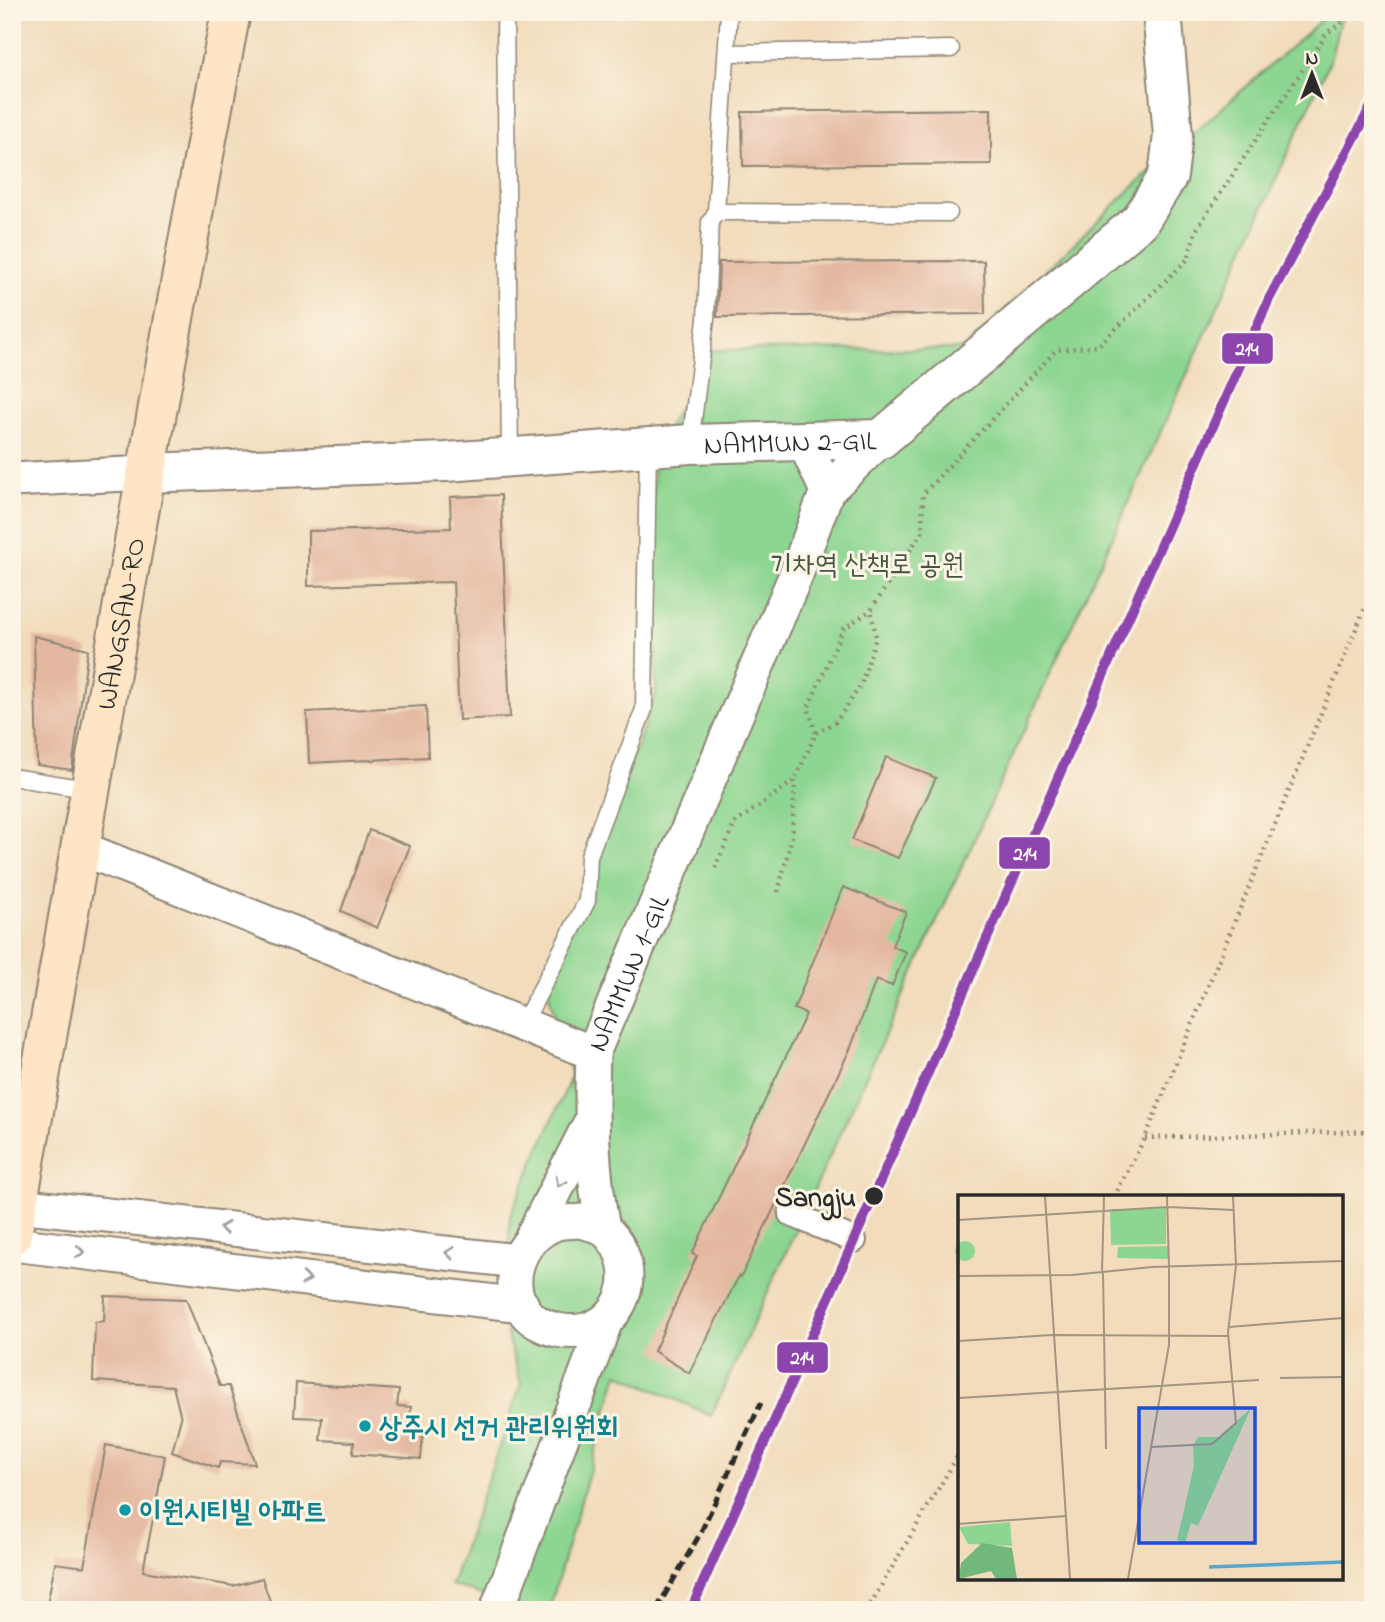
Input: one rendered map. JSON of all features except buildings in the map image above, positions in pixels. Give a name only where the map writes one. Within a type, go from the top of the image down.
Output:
[{"type":"main road","name":"WANGSAN-RO","points":[[15,1220],[83,849],[145,473],[231,12]]},
{"type":"street","name":"NAMMUN 2-GIL","points":[[145,473],[509,457],[690,444],[881,439],[1140,221],[1168,177],[1173,135],[1162,12]]},
{"type":"street","name":"NAMMUN 1-GIL","points":[[83,849],[593,1053],[797,572],[827,491],[881,439]]},
{"type":"street","points":[[804,442],[827,491]]},
{"type":"street","points":[[12,480],[145,473]]},
{"type":"street","points":[[497,1610],[605,1324],[618,1308],[625,1292],[625,1267],[616,1245],[603,1228],[594,1185],[590,1123],[593,1053]]},
{"type":"street","points":[[590,1123],[514,1267],[516,1295],[527,1314],[547,1328],[577,1332],[605,1324]]},
{"type":"street","points":[[791,1214],[854,1240]]},
{"type":"street","points":[[15,1220],[524,1251],[555,1223],[580,1221],[603,1228]]},
{"type":"street","points":[[12,1244],[522,1305]]},
{"type":"street","points":[[561,1331],[580,1390]]},
{"type":"lane","points":[[505,12],[509,457]]},
{"type":"lane","points":[[690,444],[706,319],[710,222],[716,212],[729,12]]},
{"type":"lane","points":[[728,53],[950,48]]},
{"type":"lane","points":[[716,212],[949,213]]},
{"type":"lane","points":[[522,1026],[587,901],[589,856],[644,709],[648,447]]},
{"type":"lane","points":[[12,777],[92,790]]},
{"type":"path","points":[[817,733],[808,708],[842,629],[871,610],[922,532],[923,494],[1056,350],[1098,346],[1188,259],[1196,230],[1326,33],[1357,12]]},
{"type":"path","points":[[1115,1195],[1145,1138],[1373,588]]},
{"type":"path","points":[[778,892],[792,837],[794,780],[817,733],[836,722],[861,685],[876,637],[871,610]]},
{"type":"path","points":[[715,869],[735,823],[794,780]]},
{"type":"path","points":[[1145,1138],[1373,1131]]},
{"type":"path","points":[[867,1610],[958,1455]]},
{"type":"green space","name":"기차역 산책로 공원","points":[[1330,12],[1342,12],[1330,61],[711,1416],[618,1373],[549,1610],[531,1610],[451,1585],[521,1384],[507,1336],[510,1216],[572,1075],[548,992],[656,693],[653,452],[713,350],[964,349],[1131,189]]},
{"type":"railway","points":[[656,1610],[700,1534],[761,1403]]},
{"type":"transit line","name":"214","points":[[691,1610],[1269,299],[1373,103]]},
{"type":"place","name":"Sangju","points":[[874,1196]]},
{"type":"place","name":"상주시 선거 관리위원회","points":[[365,1426]]},
{"type":"place","name":"이원시티빌 아파트","points":[[125,1510]]}]
